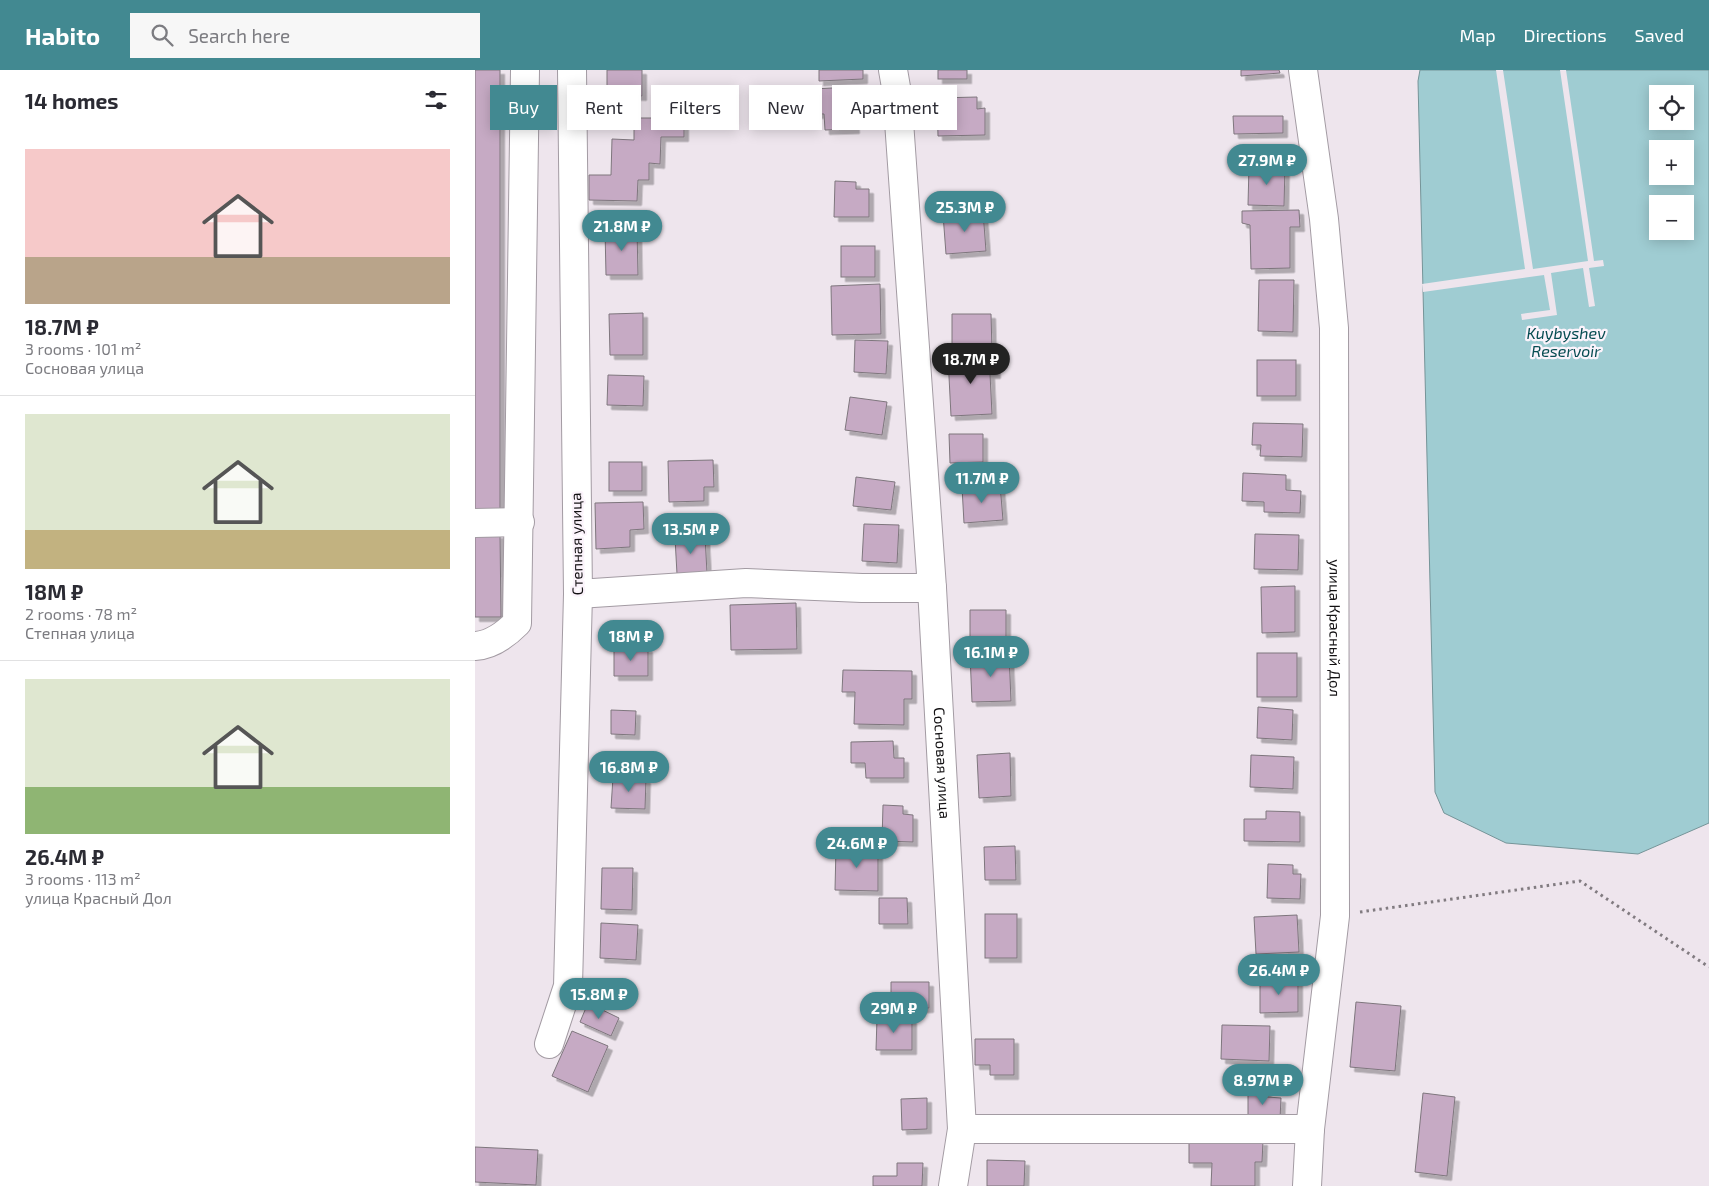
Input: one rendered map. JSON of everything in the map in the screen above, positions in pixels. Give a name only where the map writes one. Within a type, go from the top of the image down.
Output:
[{"type":"street","points":[[475,646],[504,636],[517,623],[520,522],[525,70]]},
{"type":"street","name":"Степная улица","points":[[549,1044],[568,986],[578,594],[572,70]]},
{"type":"street","name":"Сосновая улица","points":[[893,70],[898,102],[932,588],[962,1129],[953,1186]]},
{"type":"street","name":"улица Красный Дол","points":[[1303,70],[1324,219],[1334,328],[1335,916],[1310,1129],[1307,1186]]},
{"type":"street","points":[[475,523],[520,522]]},
{"type":"street","points":[[578,594],[746,583],[862,588],[932,588]]},
{"type":"street","points":[[962,1129],[1310,1129]]},
{"type":"path","points":[[1335,916],[1580,881],[1709,967]]},
{"type":"water","name":"Kuybyshev Reservoir","points":[[1420,70],[1709,70],[1709,823],[1638,854],[1506,843],[1444,813],[1435,792],[1418,81]]},
{"type":"pier","points":[[1496,70],[1503,70],[1533,269],[1588,261],[1560,70],[1566,70],[1594,261],[1603,260],[1604,266],[1589,268],[1595,306],[1589,307],[1583,268],[1551,273],[1557,315],[1522,320],[1521,314],[1550,310],[1544,275],[1423,292],[1422,284],[1525,269]]},
{"type":"building","points":[[475,70],[500,70],[500,85],[490,85],[490,130],[500,130],[500,513],[475,513]]},
{"type":"building","points":[[607,70],[642,70],[642,96],[641,85],[607,85]]},
{"type":"building","points":[[819,70],[863,70],[863,79],[819,81]]},
{"type":"building","points":[[938,70],[967,70],[967,79],[938,79]]},
{"type":"building","points":[[1241,70],[1279,70],[1280,73],[1241,76]]},
{"type":"building","points":[[832,88],[832,130],[825,130],[824,114],[822,114],[822,89]]},
{"type":"building","points":[[977,97],[977,109],[985,108],[985,135],[938,136],[938,130],[957,130],[957,98]]},
{"type":"building","points":[[1233,116],[1283,116],[1283,133],[1234,134]]},
{"type":"building","points":[[641,118],[651,118],[651,130],[684,130],[684,137],[661,137],[660,164],[649,163],[649,180],[638,180],[637,201],[589,200],[589,175],[611,175],[612,139],[634,140],[634,130],[641,130]]},
{"type":"building","points":[[1249,166],[1285,167],[1284,206],[1248,205]]},
{"type":"building","points":[[835,181],[856,182],[856,189],[869,189],[869,217],[834,217]]},
{"type":"building","points":[[1299,210],[1300,227],[1290,227],[1290,268],[1251,269],[1250,225],[1242,223],[1242,211]]},
{"type":"building","points":[[983,211],[986,251],[946,254],[943,214]]},
{"type":"building","points":[[637,228],[638,275],[606,275],[605,229]]},
{"type":"building","points":[[841,246],[875,246],[875,277],[841,277]]},
{"type":"building","points":[[1259,280],[1294,280],[1293,332],[1258,331]]},
{"type":"building","points":[[880,284],[881,334],[832,335],[831,286]]},
{"type":"building","points":[[643,313],[643,355],[610,355],[609,314]]},
{"type":"building","points":[[952,314],[991,314],[992,351],[952,351]]},
{"type":"building","points":[[855,340],[888,341],[886,374],[854,372]]},
{"type":"building","points":[[995,355],[996,374],[990,374],[992,414],[951,416],[948,357]]},
{"type":"building","points":[[1257,360],[1296,360],[1296,396],[1257,396]]},
{"type":"building","points":[[608,375],[644,376],[643,406],[607,405]]},
{"type":"building","points":[[850,397],[887,402],[882,435],[845,430]]},
{"type":"building","points":[[1253,423],[1303,424],[1302,457],[1260,456],[1261,445],[1252,445]]},
{"type":"building","points":[[949,434],[983,434],[983,462],[950,463]]},
{"type":"building","points":[[713,460],[714,487],[704,487],[704,501],[669,502],[668,461]]},
{"type":"building","points":[[609,462],[642,462],[642,491],[609,491]]},
{"type":"building","points":[[1243,473],[1286,475],[1286,490],[1301,491],[1300,513],[1264,512],[1264,502],[1242,501]]},
{"type":"building","points":[[856,477],[895,482],[891,510],[853,506]]},
{"type":"building","points":[[1000,484],[1003,520],[964,523],[962,487]]},
{"type":"building","points":[[643,502],[644,529],[630,530],[630,547],[596,549],[595,503]]},
{"type":"building","points":[[864,524],[899,525],[897,563],[862,561]]},
{"type":"building","points":[[475,534],[500,534],[501,617],[475,617]]},
{"type":"building","points":[[1255,534],[1299,535],[1298,570],[1254,569]]},
{"type":"building","points":[[705,536],[707,573],[677,574],[675,538]]},
{"type":"building","points":[[1295,586],[1295,632],[1262,633],[1261,587]]},
{"type":"building","points":[[796,603],[797,649],[731,650],[730,605]]},
{"type":"building","points":[[970,610],[1006,610],[1006,645],[970,646]]},
{"type":"building","points":[[648,648],[648,676],[614,676],[614,649]]},
{"type":"building","points":[[1009,653],[1011,701],[972,702],[970,654]]},
{"type":"building","points":[[1257,653],[1297,653],[1297,697],[1257,697]]},
{"type":"building","points":[[843,670],[912,671],[912,699],[904,699],[904,725],[854,724],[855,692],[842,692]]},
{"type":"building","points":[[1258,707],[1293,710],[1292,740],[1257,738]]},
{"type":"building","points":[[611,710],[636,711],[635,735],[611,734]]},
{"type":"building","points":[[893,741],[894,758],[904,758],[904,778],[866,778],[865,763],[851,763],[851,742]]},
{"type":"building","points":[[1010,753],[1011,796],[979,798],[977,755]]},
{"type":"building","points":[[1251,755],[1294,757],[1293,789],[1250,787]]},
{"type":"building","points":[[613,777],[646,779],[645,809],[611,808]]},
{"type":"building","points":[[883,805],[903,806],[903,814],[913,815],[913,842],[882,841]]},
{"type":"building","points":[[1266,811],[1300,812],[1300,842],[1244,841],[1244,819],[1266,819]]},
{"type":"building","points":[[1015,846],[1016,880],[985,880],[984,847]]},
{"type":"building","points":[[836,847],[878,848],[878,891],[835,890]]},
{"type":"building","points":[[1268,864],[1293,865],[1293,874],[1301,874],[1300,899],[1267,898]]},
{"type":"building","points":[[602,868],[633,868],[632,910],[601,909]]},
{"type":"building","points":[[879,898],[907,898],[908,924],[879,924]]},
{"type":"building","points":[[985,914],[1017,914],[1017,958],[985,958]]},
{"type":"building","points":[[1297,915],[1299,952],[1256,954],[1254,917]]},
{"type":"building","points":[[601,923],[638,925],[636,960],[600,958]]},
{"type":"building","points":[[1260,979],[1298,979],[1298,1012],[1260,1013]]},
{"type":"building","points":[[891,982],[929,982],[929,1008],[891,1009]]},
{"type":"building","points":[[1356,1002],[1401,1006],[1395,1071],[1350,1067]]},
{"type":"building","points":[[588,1003],[619,1018],[611,1036],[580,1022]]},
{"type":"building","points":[[877,1018],[912,1019],[912,1050],[876,1050]]},
{"type":"building","points":[[1222,1025],[1270,1026],[1269,1061],[1221,1059]]},
{"type":"building","points":[[572,1031],[608,1046],[588,1092],[552,1076]]},
{"type":"building","points":[[975,1039],[1014,1039],[1014,1075],[990,1075],[990,1065],[975,1065]]},
{"type":"building","points":[[1248,1091],[1267,1092],[1267,1097],[1281,1098],[1280,1119],[1248,1118]]},
{"type":"building","points":[[1423,1093],[1455,1097],[1447,1176],[1415,1172]]},
{"type":"building","points":[[927,1098],[927,1129],[902,1130],[901,1099]]},
{"type":"building","points":[[1189,1141],[1263,1141],[1262,1162],[1255,1162],[1255,1186],[1211,1186],[1212,1163],[1189,1163]]},
{"type":"building","points":[[475,1147],[538,1150],[536,1185],[475,1182]]},
{"type":"building","points":[[987,1160],[1025,1161],[1024,1186],[987,1186]]},
{"type":"building","points":[[897,1163],[923,1163],[922,1186],[873,1186],[873,1176],[897,1176]]}]
